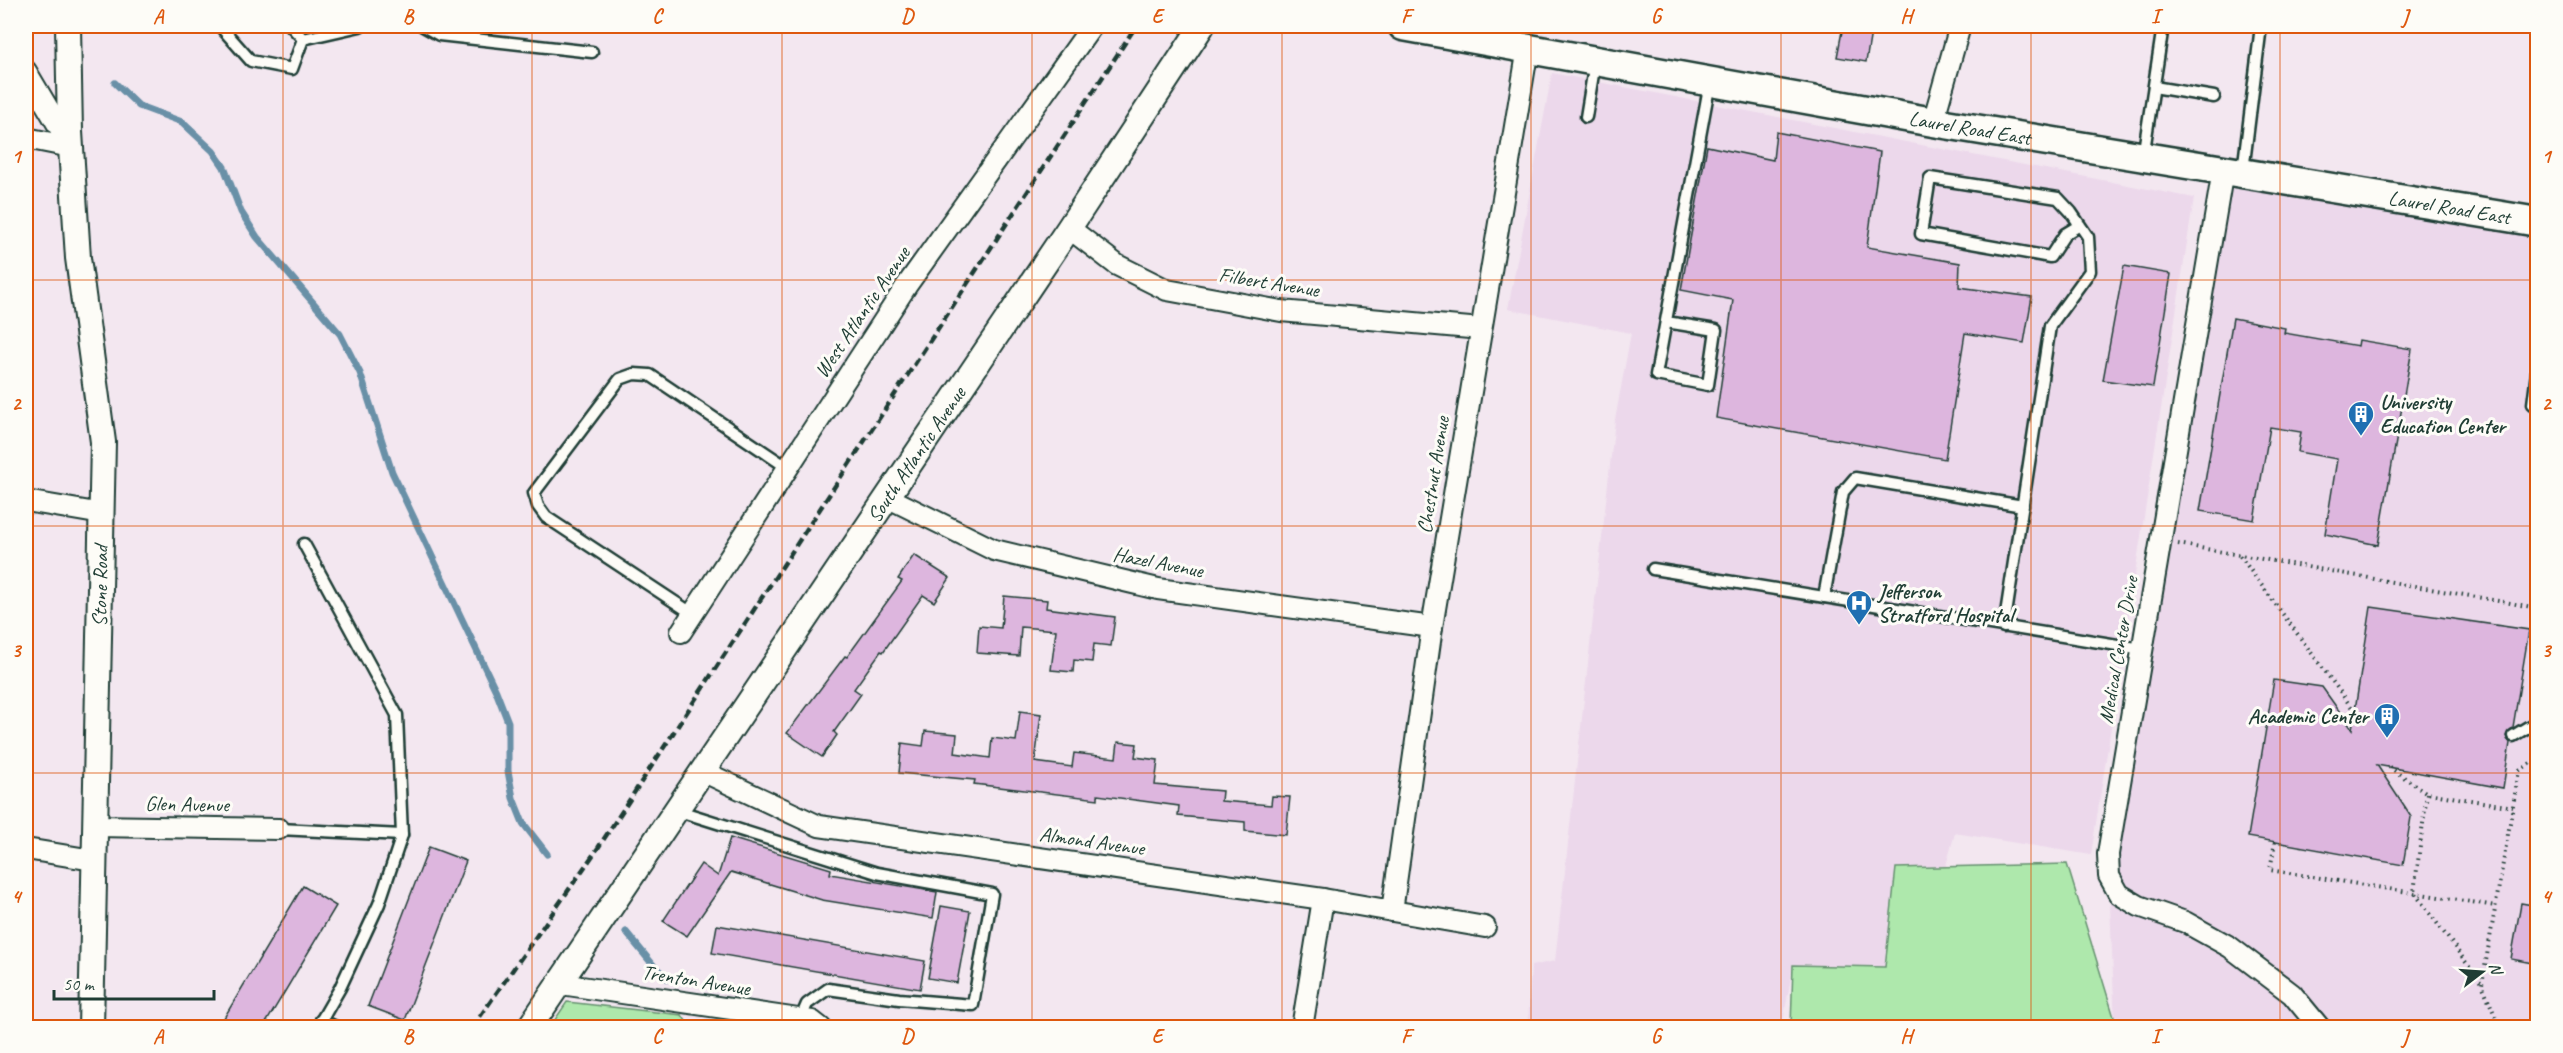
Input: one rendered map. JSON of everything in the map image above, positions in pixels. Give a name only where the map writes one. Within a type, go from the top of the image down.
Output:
[{"type":"main road","name":"Laurel Road East","points":[[1403,26],[1933,122],[2538,222]]},
{"type":"street","name":"Stone Road","points":[[68,26],[71,147],[78,258],[103,442],[91,1028]]},
{"type":"street","name":"West Atlantic Avenue","points":[[681,632],[907,285],[1092,26]]},
{"type":"street","name":"South Atlantic Avenue","points":[[529,1028],[561,984],[627,881],[1069,228],[1202,26]]},
{"type":"street","points":[[1933,122],[1960,26]]},
{"type":"street","name":"Chestnut Avenue","points":[[1392,911],[1432,627],[1528,48]]},
{"type":"street","name":"Stone Road","points":[[26,71],[71,147]]},
{"type":"street","points":[[26,138],[71,147]]},
{"type":"street","name":"Medical Center Drive","points":[[2233,172],[2161,541],[2108,854],[2109,876],[2119,894],[2139,906],[2185,922],[2230,947],[2292,994],[2320,1028]]},
{"type":"street","name":"Filbert Avenue","points":[[1069,228],[1117,266],[1167,290],[1281,311],[1481,329]]},
{"type":"street","name":"Hazel Avenue","points":[[888,497],[994,550],[1158,589],[1432,627]]},
{"type":"street","points":[[26,501],[102,514]]},
{"type":"street","name":"Almond Avenue","points":[[702,771],[819,825],[1323,899],[1485,927]]},
{"type":"street","name":"Glen Avenue","points":[[94,826],[279,829]]},
{"type":"street","points":[[26,849],[93,860]]},
{"type":"street","points":[[1302,1028],[1323,899]]},
{"type":"street","name":"Trenton Avenue","points":[[561,984],[812,1022],[821,1028]]},
{"type":"lane","points":[[220,26],[250,62],[292,69],[303,39]]},
{"type":"lane","points":[[291,26],[303,39]]},
{"type":"lane","points":[[303,39],[360,26]]},
{"type":"lane","points":[[423,26],[439,35],[592,52]]},
{"type":"lane","points":[[2143,157],[2163,26]]},
{"type":"lane","points":[[2233,172],[2261,26]]},
{"type":"lane","points":[[1586,117],[1595,60]]},
{"type":"lane","points":[[1666,322],[1716,330],[1708,385],[1656,375],[1710,81]]},
{"type":"lane","points":[[2154,87],[2214,97]]},
{"type":"lane","points":[[2004,627],[2050,326],[2090,271],[2088,237],[2080,225],[2058,198],[1930,178],[1921,234],[2050,257],[2065,234],[2080,225]]},
{"type":"lane","points":[[2533,404],[2538,364]]},
{"type":"lane","points":[[693,614],[546,517],[538,506],[534,493],[620,379],[634,374],[650,375],[788,468]]},
{"type":"lane","points":[[1824,597],[1843,492],[1855,478],[2023,506]]},
{"type":"lane","points":[[304,544],[397,715],[402,835],[379,904],[340,988],[319,1024],[338,1028]]},
{"type":"lane","points":[[1653,569],[2142,649]]},
{"type":"lane","points":[[2513,736],[2538,721]]},
{"type":"lane","points":[[676,810],[877,873],[992,894],[973,1005],[899,999],[828,989],[807,1004],[800,1020]]},
{"type":"lane","points":[[279,829],[402,835]]},
{"type":"path","points":[[2161,541],[2538,608]]},
{"type":"path","points":[[2240,555],[2355,712]]},
{"type":"path","points":[[2482,984],[2519,771],[2538,758]]},
{"type":"path","points":[[2389,767],[2427,793],[2512,807]]},
{"type":"path","points":[[2427,793],[2414,892],[2482,984],[2500,1028]]},
{"type":"path","points":[[2275,842],[2270,870],[2496,906]]},
{"type":"shaded area","name":"Jefferson Stratford Hospital","points":[[1552,73],[2194,198],[2091,855],[1955,833],[1944,873],[1896,869],[1885,967],[1793,966],[1782,1027],[1528,1027],[1531,966],[1555,961],[1615,420],[1631,333],[1508,309]]},
{"type":"shaded area","points":[[2223,170],[2537,222],[2537,1027],[2115,1026],[2108,854]]},
{"type":"green space","points":[[2067,864],[2117,1027],[1791,1027],[1793,965],[1885,967],[1896,868]]},
{"type":"green space","points":[[567,1002],[682,1015],[690,1027],[550,1027]]},
{"type":"building","points":[[1843,26],[1872,26],[1866,62],[1837,57]]},
{"type":"building","points":[[1776,132],[1880,152],[1867,247],[1960,263],[1959,287],[2032,297],[2024,343],[1965,333],[1945,459],[1716,418],[1733,300],[1681,290],[1707,146],[1773,160]]},
{"type":"building","points":[[2124,266],[2171,274],[2153,387],[2103,380]]},
{"type":"building","name":"University Education Center","points":[[2233,318],[2285,328],[2284,333],[2358,346],[2359,340],[2412,349],[2378,545],[2325,534],[2337,459],[2298,452],[2301,432],[2270,427],[2254,520],[2200,511]]},
{"type":"building","points":[[914,555],[950,578],[934,602],[923,595],[883,652],[881,651],[854,689],[861,694],[834,732],[837,735],[822,757],[787,733],[845,656],[847,657],[902,581],[898,579]]},
{"type":"building","points":[[1004,596],[1047,600],[1046,608],[1115,617],[1111,646],[1094,644],[1092,662],[1074,660],[1073,672],[1051,670],[1056,630],[1021,627],[1019,656],[977,653],[979,626],[1001,628]]},
{"type":"building","name":"Academic Center","points":[[2371,607],[2529,630],[2513,727],[2506,736],[2510,743],[2503,788],[2377,765],[2411,817],[2403,865],[2248,837],[2274,680],[2322,687],[2352,729]]},
{"type":"building","points":[[1020,711],[1041,714],[1035,762],[1072,767],[1074,753],[1116,758],[1118,742],[1137,744],[1135,757],[1158,760],[1155,785],[1222,791],[1221,801],[1271,805],[1272,796],[1290,797],[1286,835],[1245,831],[1245,822],[1178,816],[1179,806],[1098,795],[1098,799],[974,784],[975,780],[899,773],[902,743],[923,746],[925,731],[957,734],[955,753],[990,758],[992,738],[1016,741]]},
{"type":"building","points":[[730,838],[831,869],[830,874],[937,892],[933,918],[822,900],[731,872],[687,936],[663,921],[701,864],[718,876]]},
{"type":"building","points":[[429,847],[466,861],[405,1020],[368,1006]]},
{"type":"building","points":[[303,886],[336,906],[263,1028],[218,1028]]},
{"type":"building","points":[[2521,903],[2538,906],[2538,964],[2511,959]]},
{"type":"building","points":[[941,906],[970,911],[957,983],[928,978]]},
{"type":"building","points":[[717,925],[925,961],[920,989],[712,953]]},
{"type":"waterway","points":[[115,83],[139,106],[182,122],[213,151],[224,167],[241,212],[257,237],[340,334],[360,373],[392,472],[496,691],[508,722],[508,771],[513,798],[523,823],[547,854]]},
{"type":"waterway","points":[[626,932],[668,979]]},
{"type":"railway","points":[[472,1028],[598,848],[1136,26]]},
{"type":"place","name":"University Education Center","points":[[2361,437]]},
{"type":"place","name":"Jefferson Stratford Hospital","points":[[1859,626]]},
{"type":"place","name":"Academic Center","points":[[2387,739]]}]
